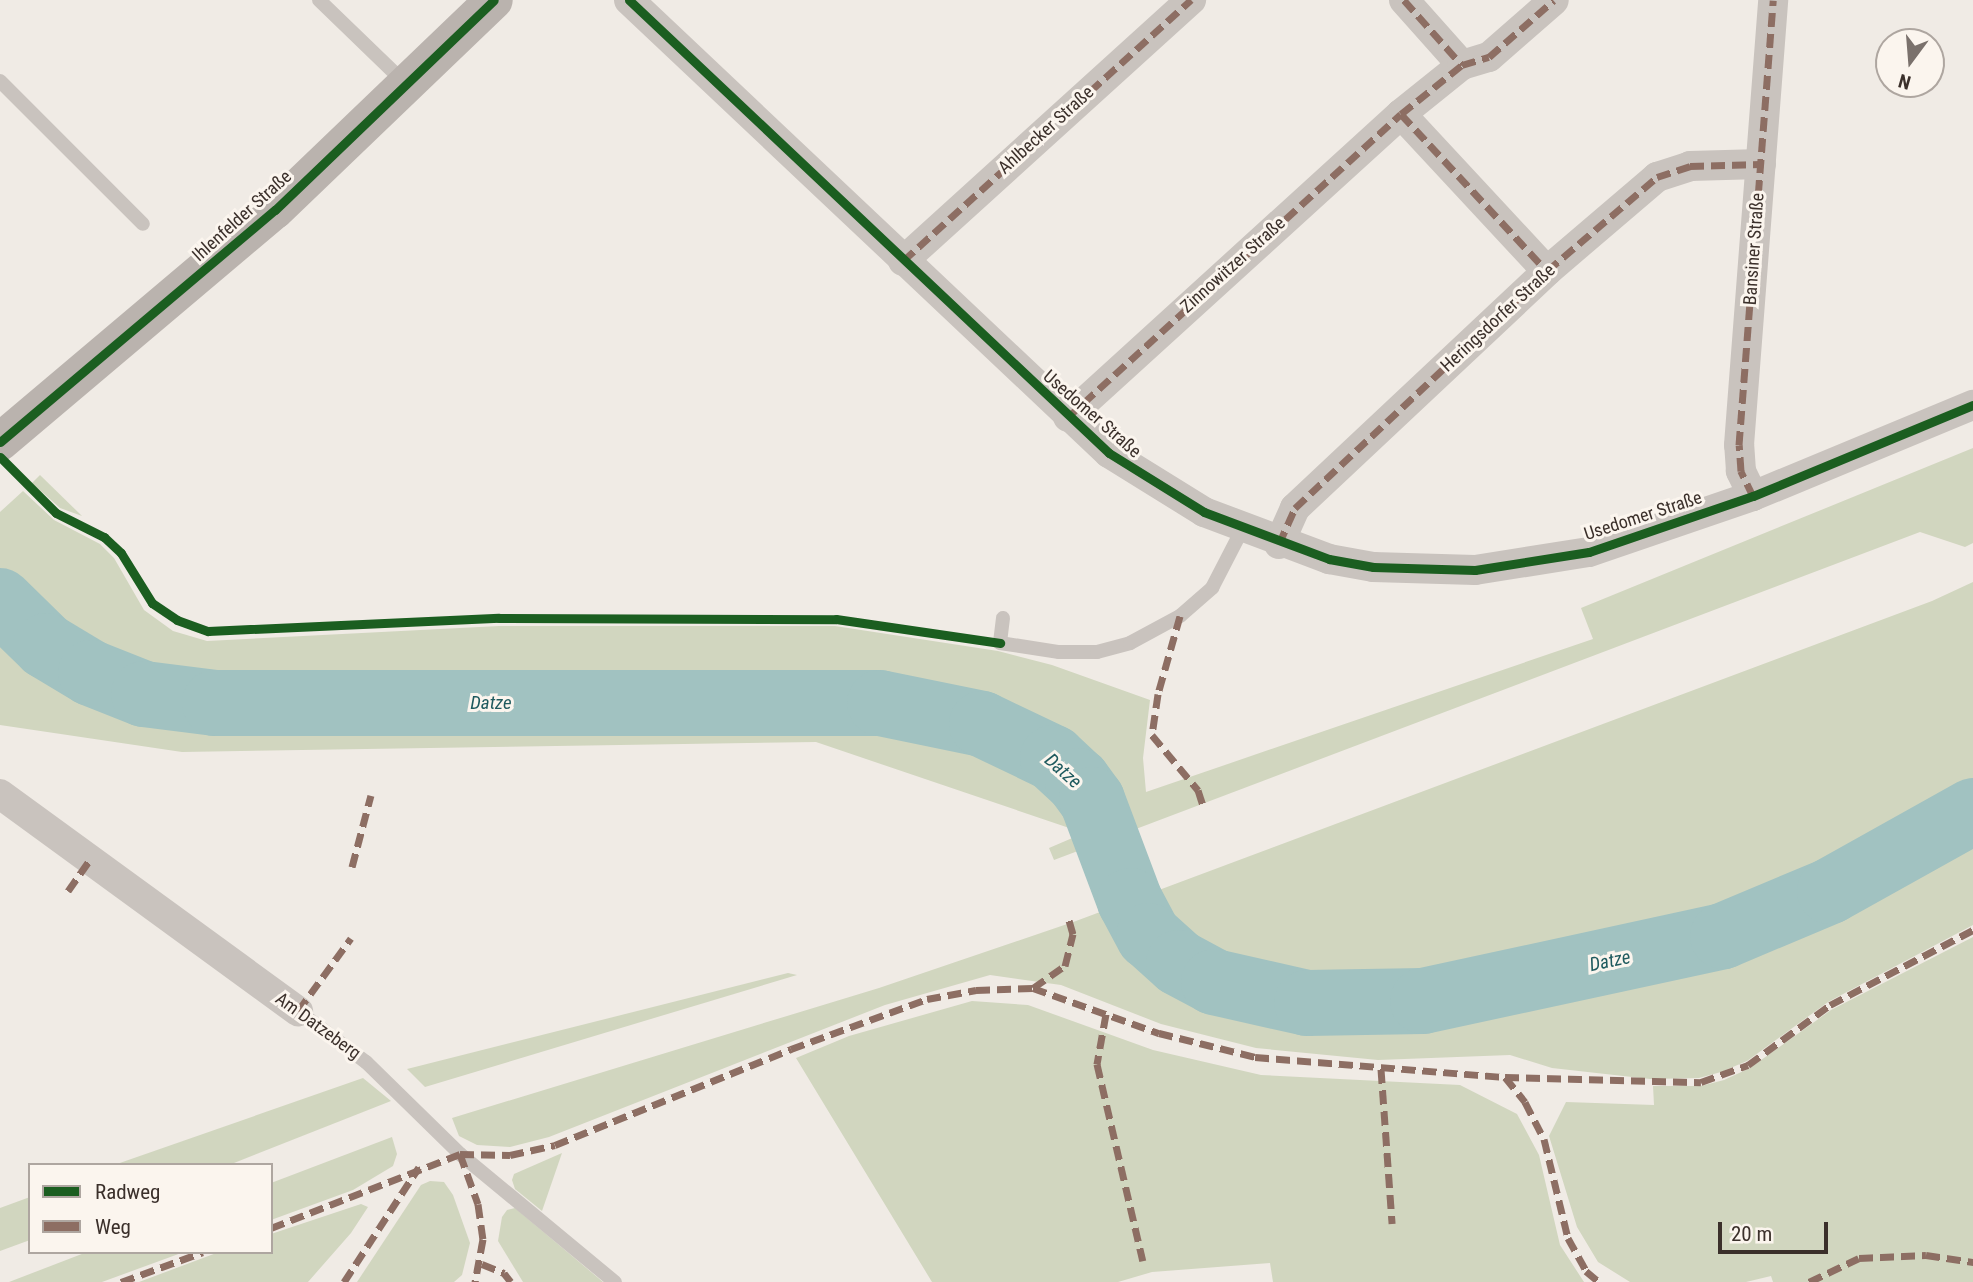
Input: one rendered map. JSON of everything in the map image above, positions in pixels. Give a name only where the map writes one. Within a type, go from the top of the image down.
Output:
[{"type":"main road","name":"Ihlenfelder Straße","points":[[0,442],[275,210],[494,0]]},
{"type":"street","name":"Usedomer Straße","points":[[629,0],[1068,417],[1157,486],[1242,530],[1279,544],[1373,568],[1510,567],[1589,552],[1753,496],[1973,405]]},
{"type":"street","name":"Ahlbecker Straße","points":[[903,261],[1191,0]]},
{"type":"street","points":[[1404,0],[1462,65]]},
{"type":"street","name":"Zinnowitzer Straße","points":[[1068,417],[1401,114],[1462,65],[1489,57],[1554,0]]},
{"type":"street","name":"Bansiner Straße","points":[[1753,496],[1741,471],[1739,445],[1773,0]]},
{"type":"street","points":[[1401,114],[1547,271]]},
{"type":"street","name":"Heringsdorfer Straße","points":[[1279,544],[1295,508],[1547,271],[1657,177],[1690,166],[1761,164]]},
{"type":"street","name":"Am Datzeberg","points":[[0,794],[298,1011]]},
{"type":"lane","points":[[319,0],[406,85]]},
{"type":"lane","points":[[0,81],[143,223]]},
{"type":"lane","points":[[1003,618],[1000,643],[1059,652],[1097,652],[1130,643],[1180,617],[1212,588],[1242,530]]},
{"type":"lane","name":"Am Datzeberg","points":[[298,1011],[366,1062],[460,1154],[615,1282]]},
{"type":"green space","points":[[1973,448],[1973,543],[1965,547],[1920,532],[1054,860],[1049,848],[1084,833],[816,742],[182,752],[0,725],[0,512],[23,491],[54,520],[100,544],[114,558],[144,610],[173,631],[207,641],[499,626],[835,626],[998,651],[1052,665],[1150,700],[1143,758],[1146,792],[1593,639],[1581,608]]},
{"type":"green space","points":[[40,475],[82,516],[60,508],[32,483]]},
{"type":"green space","points":[[1973,582],[1973,925],[1828,1002],[1747,1061],[1721,1072],[1699,1078],[1650,1079],[1552,1068],[1510,1055],[1378,1060],[1256,1048],[1161,1024],[1061,985],[990,975],[885,1005],[549,1137],[510,1147],[477,1145],[459,1136],[452,1118],[879,988],[1076,921],[1932,601]]},
{"type":"green space","points":[[1973,937],[1973,1282],[1773,1282],[1771,1276],[1746,1282],[1630,1282],[1598,1262],[1577,1227],[1549,1136],[1566,1102],[1654,1105],[1653,1086],[1701,1086],[1724,1080],[1750,1068],[1831,1010]]},
{"type":"green space","points":[[788,973],[797,975],[425,1087],[407,1069]]},
{"type":"green space","points":[[972,1001],[1028,1005],[1153,1050],[1261,1075],[1460,1085],[1517,1114],[1539,1155],[1560,1245],[1584,1282],[1273,1282],[1270,1263],[1152,1272],[1118,1282],[932,1282],[796,1058],[849,1036]]},
{"type":"green space","points":[[363,1078],[391,1101],[234,1163],[120,1163]]},
{"type":"green space","points":[[392,1137],[397,1154],[393,1166],[353,1190],[273,1219],[273,1182]]},
{"type":"green space","points":[[562,1153],[542,1211],[515,1189],[512,1180],[514,1174]]},
{"type":"green space","points":[[430,1181],[444,1182],[453,1195],[470,1243],[462,1275],[454,1282],[357,1282],[421,1185]]},
{"type":"green space","points":[[28,1198],[28,1241],[0,1251],[0,1208]]},
{"type":"green space","points":[[361,1204],[368,1207],[351,1233],[308,1282],[139,1282],[214,1254],[273,1254],[273,1233]]},
{"type":"green space","points":[[515,1208],[603,1282],[523,1282],[498,1241],[502,1217],[507,1210]]},
{"type":"green space","points":[[82,1254],[179,1254],[102,1282],[9,1282]]},
{"type":"waterway","name":"Datze","points":[[0,601],[46,646],[91,673],[144,694],[215,703],[880,703],[982,724],[1053,758],[1078,781],[1092,800],[1130,901],[1149,936],[1179,963],[1214,982],[1307,1003],[1423,1001],[1723,936],[1830,891],[1973,811]]},
{"type":"marked path","points":[[903,261],[1191,0]]},
{"type":"marked path","points":[[1404,0],[1462,65]]},
{"type":"marked path","points":[[1068,417],[1401,114],[1462,65],[1489,57],[1554,0]]},
{"type":"marked path","points":[[1753,496],[1741,471],[1739,445],[1773,0]]},
{"type":"marked path","points":[[1401,114],[1547,271]]},
{"type":"marked path","points":[[1279,544],[1295,508],[1547,271],[1657,177],[1690,166],[1761,164]]},
{"type":"marked path","points":[[1180,616],[1158,694],[1152,735],[1198,790],[1204,808]]},
{"type":"marked path","points":[[352,867],[371,795]]},
{"type":"marked path","points":[[68,891],[90,860]]},
{"type":"marked path","points":[[1033,988],[1065,966],[1073,934],[1068,917]]},
{"type":"marked path","points":[[273,1227],[460,1154],[510,1155],[555,1145],[791,1049],[927,999],[976,990],[1033,988],[1159,1033],[1255,1057],[1505,1077],[1701,1082],[1748,1065],[1830,1005],[1973,930]]},
{"type":"marked path","points":[[298,1011],[351,938]]},
{"type":"marked path","points":[[1106,1014],[1097,1064],[1143,1261]]},
{"type":"marked path","points":[[1381,1069],[1392,1224]]},
{"type":"marked path","points":[[1505,1077],[1525,1102],[1544,1139],[1568,1238],[1586,1271],[1599,1282]]},
{"type":"marked path","points":[[460,1154],[478,1204],[483,1239],[475,1282]]},
{"type":"marked path","points":[[344,1282],[419,1167]]},
{"type":"marked path","points":[[121,1282],[198,1254]]},
{"type":"marked path","points":[[1809,1282],[1859,1258],[1926,1255],[1973,1262]]},
{"type":"marked path","points":[[482,1264],[504,1273],[511,1282]]},
{"type":"cycle path","points":[[0,442],[275,210],[494,0]]},
{"type":"cycle path","points":[[629,0],[1109,453],[1204,512],[1329,559],[1373,567],[1475,570],[1589,552],[1753,496],[1973,405]]},
{"type":"cycle path","points":[[0,457],[56,513],[104,537],[121,553],[152,603],[177,620],[208,631],[499,618],[836,619],[1000,643]]}]
